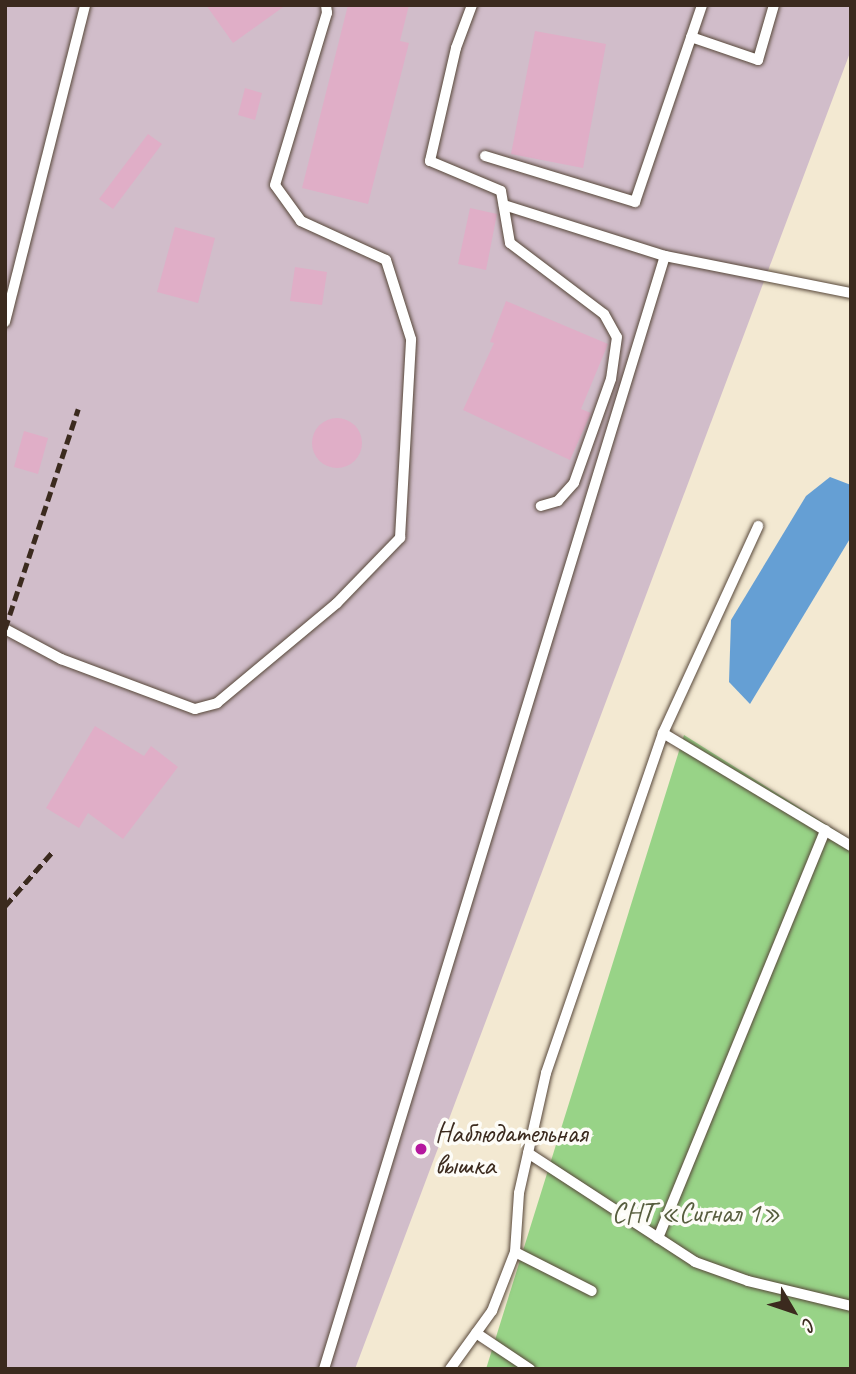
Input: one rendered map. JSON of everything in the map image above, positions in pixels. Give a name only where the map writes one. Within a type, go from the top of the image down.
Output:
[{"type":"lane","points":[[5,322],[85,5]]},
{"type":"lane","points":[[5,629],[61,659],[195,709],[217,703],[317,620],[400,538],[411,339],[386,260],[301,221],[275,185],[327,13],[326,5]]},
{"type":"lane","points":[[472,5],[456,48],[430,161],[501,191],[510,243],[604,314],[617,337],[611,379],[574,483],[558,500],[541,506]]},
{"type":"lane","points":[[485,156],[635,202],[702,5]]},
{"type":"lane","points":[[691,37],[758,60],[774,5]]},
{"type":"lane","points":[[504,205],[665,256],[851,293]]},
{"type":"lane","points":[[324,1369],[665,256]]},
{"type":"lane","points":[[450,1369],[492,1311],[515,1252],[519,1193],[546,1073],[663,733],[758,526]]},
{"type":"lane","points":[[663,733],[851,846]]},
{"type":"lane","points":[[658,1238],[825,830]]},
{"type":"lane","points":[[528,1153],[695,1262],[726,1274],[851,1306]]},
{"type":"lane","points":[[515,1252],[592,1291]]},
{"type":"lane","points":[[476,1333],[530,1369]]},
{"type":"shaded area","points":[[5,5],[851,5],[851,50],[355,1369],[5,1369]]},
{"type":"green space","name":"СНТ «Сигнал 1»","points":[[684,735],[851,840],[851,1369],[486,1369]]},
{"type":"water","points":[[830,477],[851,485],[851,537],[750,704],[729,682],[731,620],[806,496]]},
{"type":"building","points":[[206,5],[286,5],[233,43]]},
{"type":"building","points":[[348,5],[409,5],[400,41],[409,43],[368,204],[302,188]]},
{"type":"building","points":[[535,31],[606,44],[583,168],[511,154]]},
{"type":"building","points":[[245,88],[262,93],[255,120],[238,115]]},
{"type":"building","points":[[148,134],[162,144],[113,209],[99,199]]},
{"type":"building","points":[[470,208],[497,214],[486,270],[458,264]]},
{"type":"building","points":[[175,227],[215,238],[198,303],[157,292]]},
{"type":"building","points":[[295,267],[327,272],[322,305],[290,301]]},
{"type":"building","points":[[506,301],[608,344],[581,409],[591,413],[570,460],[463,410],[494,343],[490,342]]},
{"type":"building","points":[[337,418],[355,425],[362,443],[355,461],[337,468],[319,461],[312,443],[319,425]]},
{"type":"building","points":[[24,431],[48,438],[38,474],[14,467]]},
{"type":"building","points":[[95,726],[144,756],[151,746],[178,767],[123,839],[88,813],[79,828],[46,808]]},
{"type":"railway","points":[[5,629],[78,409]]},
{"type":"railway","points":[[5,906],[54,850]]},
{"type":"place","name":"Наблюдательная вышка","points":[[421,1149]]}]
